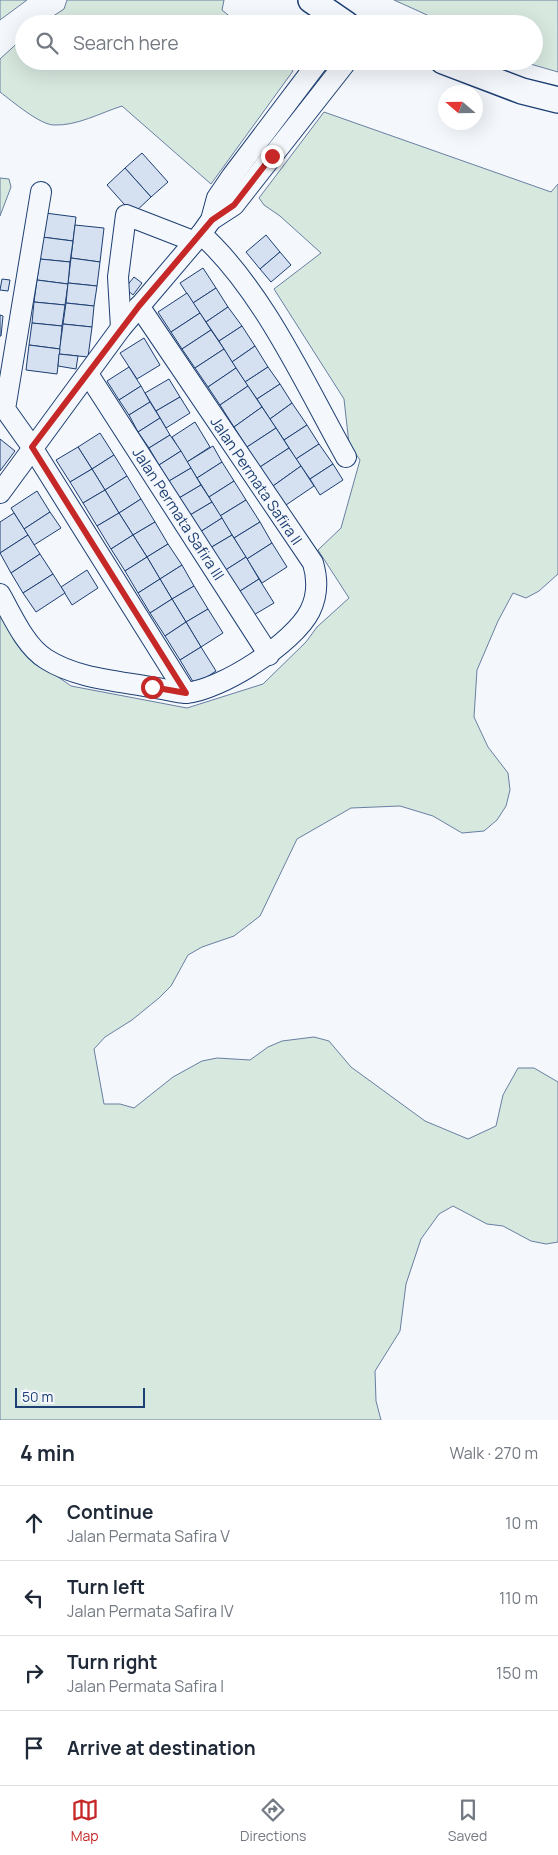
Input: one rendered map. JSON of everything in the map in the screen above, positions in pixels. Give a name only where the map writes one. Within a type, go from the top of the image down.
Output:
[{"type":"main road","points":[[311,0],[333,15]]},
{"type":"main road","points":[[465,70],[522,92],[558,100]]},
{"type":"street","points":[[202,231],[217,198],[312,70]]},
{"type":"street","points":[[0,493],[121,328],[202,231],[234,205],[340,70]]},
{"type":"street","points":[[256,145],[272,156]]},
{"type":"street","points":[[41,192],[4,405],[6,413],[32,447],[186,693]]},
{"type":"street","points":[[121,328],[118,276],[126,215],[202,231],[238,274],[273,327],[346,457]]},
{"type":"street","name":"Jalan Permata Safira II","points":[[139,306],[313,563],[318,578],[316,594],[310,612],[300,626],[269,655],[226,680],[186,693]]},
{"type":"street","name":"Jalan Permata Safira III","points":[[88,374],[269,655]]},
{"type":"street","points":[[0,594],[29,642],[44,659],[64,669],[89,676],[186,693]]},
{"type":"shaded area","points":[[0,0],[27,0],[0,20]]},
{"type":"shaded area","points":[[67,0],[224,0],[222,10],[228,15],[55,15],[64,9]]},
{"type":"shaded area","points":[[394,0],[558,0],[558,72],[543,68],[543,15],[427,15]]},
{"type":"shaded area","points":[[15,45],[15,70],[293,71],[211,184],[122,106],[63,125],[48,124],[34,117],[0,92],[0,59]]},
{"type":"shaded area","points":[[324,112],[551,192],[558,184],[558,574],[539,591],[526,598],[513,593],[498,621],[477,670],[474,717],[488,747],[508,773],[510,790],[506,806],[497,820],[484,831],[462,833],[433,816],[400,806],[351,808],[297,839],[260,916],[234,936],[202,947],[188,955],[171,986],[159,998],[132,1020],[105,1037],[94,1049],[104,1104],[120,1104],[134,1108],[173,1077],[202,1061],[217,1058],[250,1060],[268,1047],[282,1041],[314,1037],[329,1041],[351,1067],[425,1121],[468,1139],[496,1126],[503,1095],[518,1068],[534,1068],[558,1082],[558,1242],[546,1244],[531,1241],[503,1226],[487,1224],[453,1206],[439,1214],[421,1239],[406,1284],[400,1331],[375,1371],[376,1401],[381,1420],[0,1420],[0,613],[37,662],[71,686],[187,708],[263,684],[306,642],[317,627],[349,598],[318,550],[341,528],[360,460],[349,444],[344,399],[274,289],[321,253],[280,216],[264,205],[259,198]]},
{"type":"shaded area","points":[[0,178],[9,179],[11,187],[0,216]]},
{"type":"building","points":[[142,153],[168,182],[151,197],[125,168]]},
{"type":"building","points":[[125,168],[151,197],[133,214],[107,185]]},
{"type":"building","points":[[45,213],[76,217],[73,241],[42,237]]},
{"type":"building","points":[[75,225],[104,228],[100,262],[71,258]]},
{"type":"building","points":[[266,235],[280,252],[260,269],[246,252]]},
{"type":"building","points":[[42,237],[73,241],[70,262],[40,259]]},
{"type":"building","points":[[280,252],[291,265],[271,282],[260,269]]},
{"type":"building","points":[[71,258],[100,262],[97,286],[68,283]]},
{"type":"building","points":[[40,259],[70,262],[68,284],[37,280]]},
{"type":"building","points":[[203,268],[216,288],[193,303],[180,283]]},
{"type":"building","points":[[134,277],[142,283],[133,295],[125,288]]},
{"type":"building","points":[[2,279],[10,280],[8,291],[0,290]]},
{"type":"building","points":[[37,280],[68,284],[65,305],[34,302]]},
{"type":"building","points":[[68,283],[97,286],[94,306],[66,303]]},
{"type":"building","points":[[216,288],[228,307],[206,322],[193,303]]},
{"type":"building","points":[[187,293],[200,313],[171,332],[158,312]]},
{"type":"building","points":[[34,302],[65,305],[62,326],[32,323]]},
{"type":"building","points":[[66,303],[94,306],[92,327],[63,324]]},
{"type":"building","points":[[228,307],[242,326],[219,341],[206,322]]},
{"type":"building","points":[[200,313],[211,330],[182,349],[171,332]]},
{"type":"building","points":[[0,315],[3,316],[1,336],[0,336]]},
{"type":"building","points":[[32,323],[62,326],[60,349],[29,345]]},
{"type":"building","points":[[63,324],[92,327],[88,357],[59,354]]},
{"type":"building","points":[[242,326],[255,346],[232,362],[219,341]]},
{"type":"building","points":[[211,330],[224,349],[195,368],[182,349]]},
{"type":"building","points":[[144,338],[160,365],[137,379],[120,353]]},
{"type":"building","points":[[29,345],[60,349],[57,374],[26,370]]},
{"type":"building","points":[[255,346],[268,367],[245,382],[232,362]]},
{"type":"building","points":[[224,349],[236,368],[208,387],[195,368]]},
{"type":"building","points":[[59,354],[78,356],[76,369],[58,366]]},
{"type":"building","points":[[129,367],[141,386],[119,400],[107,381]]},
{"type":"building","points":[[268,367],[280,384],[257,399],[245,382]]},
{"type":"building","points":[[236,368],[248,386],[220,405],[208,387]]},
{"type":"building","points":[[169,379],[180,397],[156,411],[145,393]]},
{"type":"building","points":[[280,384],[292,403],[270,419],[257,399]]},
{"type":"building","points":[[141,386],[150,402],[129,415],[119,400]]},
{"type":"building","points":[[248,386],[262,407],[234,427],[220,405]]},
{"type":"building","points":[[180,397],[190,413],[166,428],[156,411]]},
{"type":"building","points":[[150,402],[160,418],[138,432],[129,415]]},
{"type":"building","points":[[292,403],[307,425],[284,440],[270,419]]},
{"type":"building","points":[[262,407],[276,428],[247,447],[234,427]]},
{"type":"building","points":[[160,418],[170,435],[149,448],[138,432]]},
{"type":"building","points":[[195,422],[210,447],[187,462],[172,437]]},
{"type":"building","points":[[307,425],[319,444],[296,459],[284,440]]},
{"type":"building","points":[[276,428],[289,448],[260,467],[247,447]]},
{"type":"building","points":[[100,433],[114,455],[92,469],[78,447]]},
{"type":"building","points":[[170,435],[181,451],[159,465],[149,448]]},
{"type":"building","points":[[0,439],[15,451],[0,471]]},
{"type":"building","points":[[319,444],[333,464],[310,479],[296,459]]},
{"type":"building","points":[[213,446],[222,462],[197,478],[187,462]]},
{"type":"building","points":[[78,447],[92,469],[70,482],[56,460]]},
{"type":"building","points":[[289,448],[301,466],[273,486],[260,467]]},
{"type":"building","points":[[181,451],[191,468],[169,481],[159,465]]},
{"type":"building","points":[[114,455],[127,476],[105,490],[92,469]]},
{"type":"building","points":[[222,462],[234,481],[209,497],[197,478]]},
{"type":"building","points":[[333,464],[343,480],[320,495],[310,479]]},
{"type":"building","points":[[301,466],[314,486],[286,505],[273,486]]},
{"type":"building","points":[[191,468],[201,485],[179,498],[169,481]]},
{"type":"building","points":[[92,469],[105,490],[83,503],[70,482]]},
{"type":"building","points":[[127,476],[141,499],[119,513],[105,490]]},
{"type":"building","points":[[234,481],[246,500],[220,516],[209,497]]},
{"type":"building","points":[[201,485],[212,502],[190,515],[179,498]]},
{"type":"building","points":[[105,490],[119,513],[97,526],[83,503]]},
{"type":"building","points":[[37,491],[50,512],[24,529],[11,508]]},
{"type":"building","points":[[141,499],[155,522],[133,535],[119,513]]},
{"type":"building","points":[[246,500],[260,522],[234,538],[220,516]]},
{"type":"building","points":[[212,502],[222,518],[200,532],[190,515]]},
{"type":"building","points":[[50,512],[61,528],[34,545],[24,529]]},
{"type":"building","points":[[14,513],[28,535],[0,553],[0,522]]},
{"type":"building","points":[[119,513],[133,535],[111,549],[97,526]]},
{"type":"building","points":[[222,518],[232,535],[210,548],[200,532]]},
{"type":"building","points":[[155,522],[168,544],[147,557],[133,535]]},
{"type":"building","points":[[260,522],[272,543],[247,559],[234,538]]},
{"type":"building","points":[[28,535],[40,554],[11,573],[0,553]]},
{"type":"building","points":[[133,535],[147,557],[125,571],[111,549]]},
{"type":"building","points":[[232,535],[246,557],[224,571],[210,548]]},
{"type":"building","points":[[272,543],[287,567],[262,583],[247,559]]},
{"type":"building","points":[[168,544],[182,565],[160,579],[147,557]]},
{"type":"building","points":[[40,554],[53,574],[23,593],[11,573]]},
{"type":"building","points":[[147,557],[160,579],[138,593],[125,571]]},
{"type":"building","points":[[246,557],[259,579],[237,593],[224,571]]},
{"type":"building","points":[[182,565],[194,586],[172,599],[160,579]]},
{"type":"building","points":[[87,570],[98,588],[72,605],[61,587]]},
{"type":"building","points":[[53,574],[65,593],[36,612],[23,593]]},
{"type":"building","points":[[160,579],[172,599],[150,613],[138,593]]},
{"type":"building","points":[[259,579],[274,603],[252,616],[237,593]]},
{"type":"building","points":[[194,586],[208,609],[186,622],[172,599]]},
{"type":"building","points":[[172,599],[186,622],[165,636],[150,613]]},
{"type":"building","points":[[208,609],[223,633],[201,647],[186,622]]},
{"type":"building","points":[[186,622],[201,647],[180,660],[165,636]]},
{"type":"building","points":[[201,647],[216,671],[195,685],[180,660]]},
{"type":"route","points":[[152,687],[186,693],[32,447],[139,306],[212,220],[234,205],[272,156]]}]
